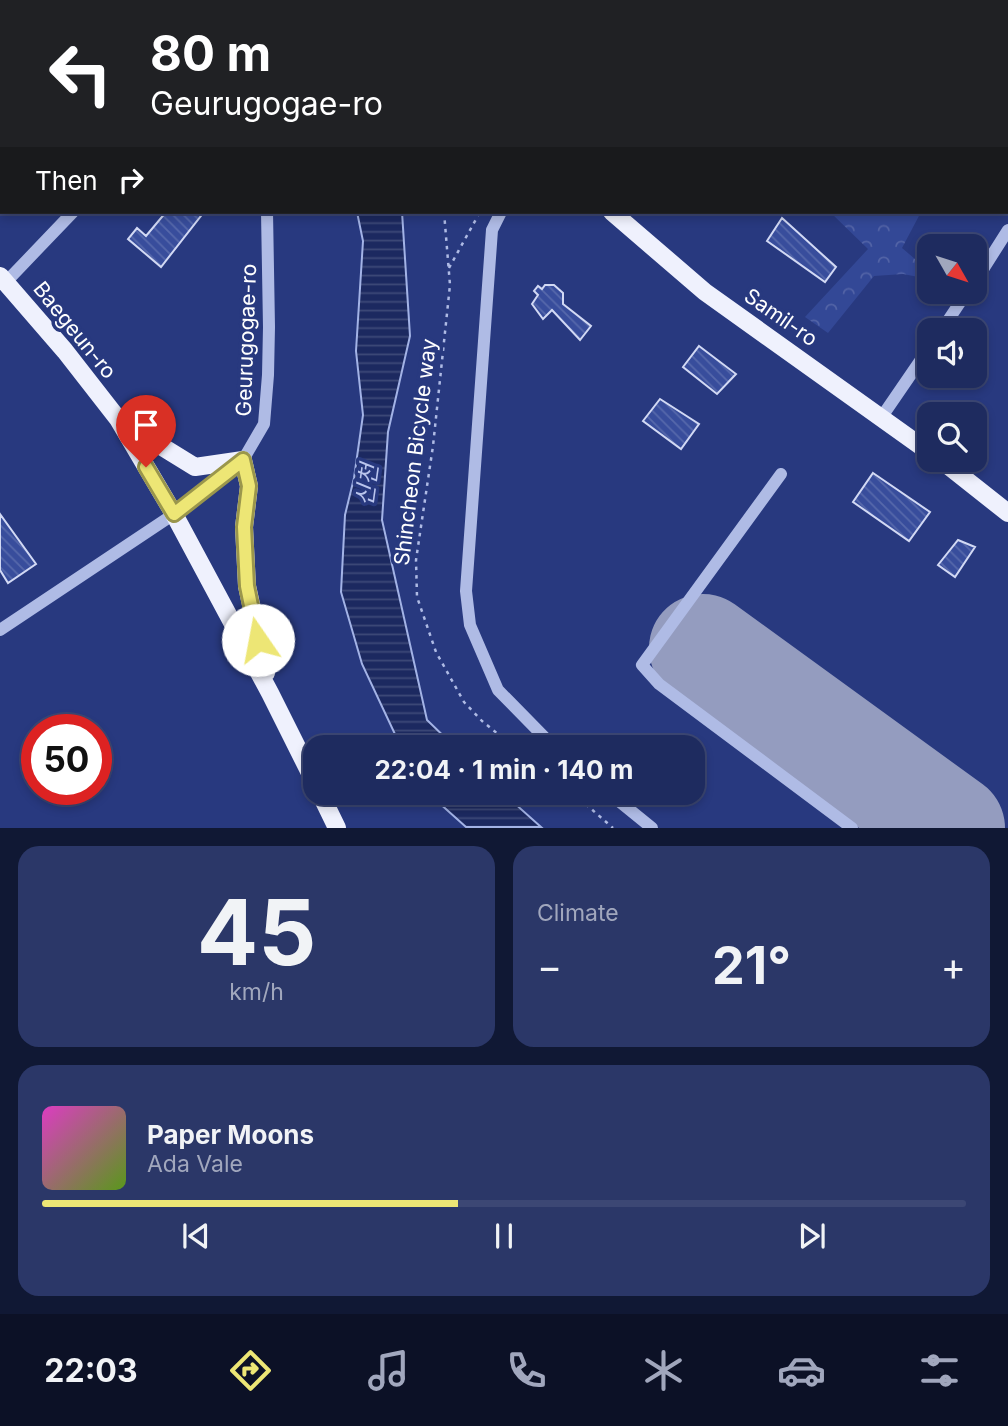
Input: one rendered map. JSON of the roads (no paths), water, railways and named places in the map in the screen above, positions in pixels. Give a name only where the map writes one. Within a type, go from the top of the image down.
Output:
[{"type":"main road","points":[[601,214],[646,242]]},
{"type":"main road","name":"Samil-ro","points":[[614,214],[705,292],[917,444]]},
{"type":"main road","name":"Baegeun-ro","points":[[3,279],[65,351],[118,419],[174,514],[303,759]]},
{"type":"main road","points":[[118,419],[195,467],[243,460],[249,486],[244,527],[247,586],[270,693]]},
{"type":"main road","points":[[956,472],[1008,513]]},
{"type":"main road","points":[[326,805],[338,828]]},
{"type":"street","points":[[3,279],[71,214]]},
{"type":"street","name":"Geurugogae-ro","points":[[0,631],[174,514],[243,460],[264,424],[268,376],[267,214]]},
{"type":"street","points":[[500,214],[492,230],[466,591],[470,625],[498,690],[542,735]]},
{"type":"street","points":[[987,263],[1008,230]]},
{"type":"street","points":[[881,418],[917,366]]},
{"type":"street","points":[[780,474],[642,665],[659,684],[852,828]]},
{"type":"street","points":[[624,805],[652,828]]},
{"type":"water","name":"신천","points":[[357,214],[402,214],[410,336],[388,432],[382,520],[427,720],[443,735],[395,735],[362,664],[341,592],[345,515],[354,478],[363,415],[356,351],[363,241]]},
{"type":"water","points":[[441,805],[516,805],[541,827],[466,827]]}]
